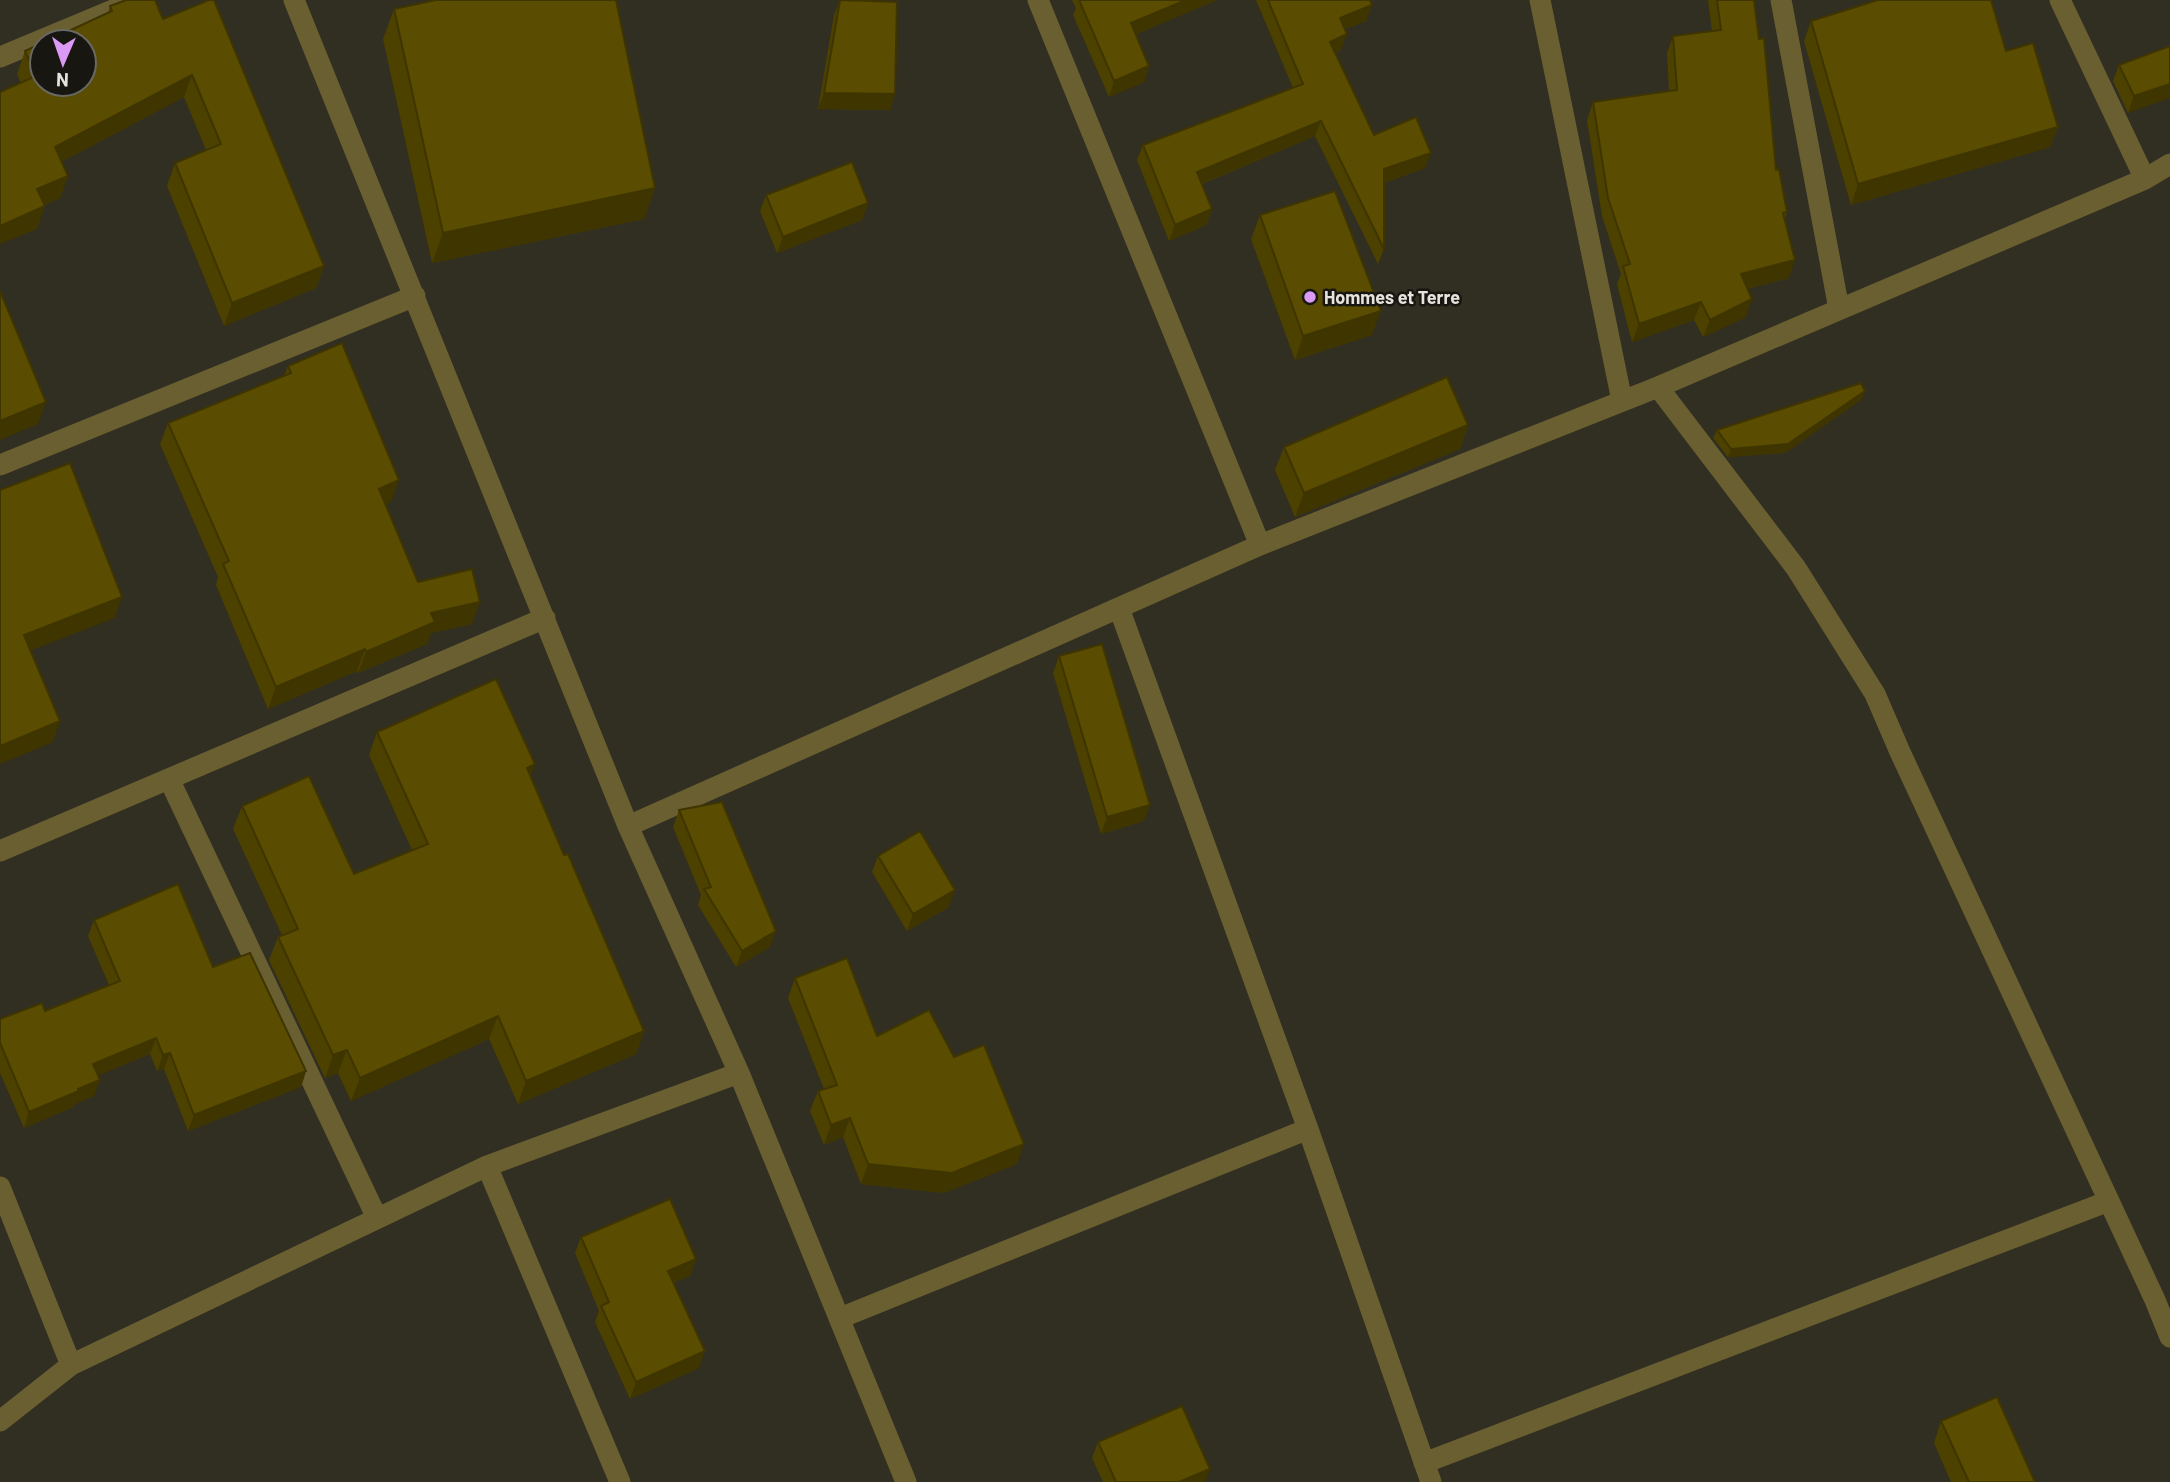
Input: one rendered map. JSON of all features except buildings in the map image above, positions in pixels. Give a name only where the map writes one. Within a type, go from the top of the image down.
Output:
[{"type":"street","points":[[0,57],[137,0]]},
{"type":"street","points":[[294,0],[628,826],[739,1073],[906,1482]]},
{"type":"street","points":[[1038,0],[1261,545]]},
{"type":"street","points":[[1540,0],[1622,401]]},
{"type":"street","points":[[1781,0],[1839,309]]},
{"type":"street","points":[[2060,0],[2144,179]]},
{"type":"street","points":[[628,826],[1261,545],[1658,387],[2144,179],[2170,164]]},
{"type":"street","points":[[0,465],[415,296]]},
{"type":"street","points":[[1658,387],[1796,568],[1875,694],[2170,1337]]},
{"type":"street","points":[[1118,608],[1308,1129],[1427,1473],[2109,1201]]},
{"type":"street","points":[[0,851],[545,618]]},
{"type":"street","points":[[169,779],[377,1218]]},
{"type":"street","points":[[0,1421],[71,1365],[486,1166],[739,1073]]},
{"type":"street","points":[[841,1318],[1308,1129]]},
{"type":"street","points":[[486,1166],[620,1482]]},
{"type":"street","points":[[0,1187],[71,1365]]},
{"type":"place","name":"Hommes et Terre","points":[[1310,297]]}]
